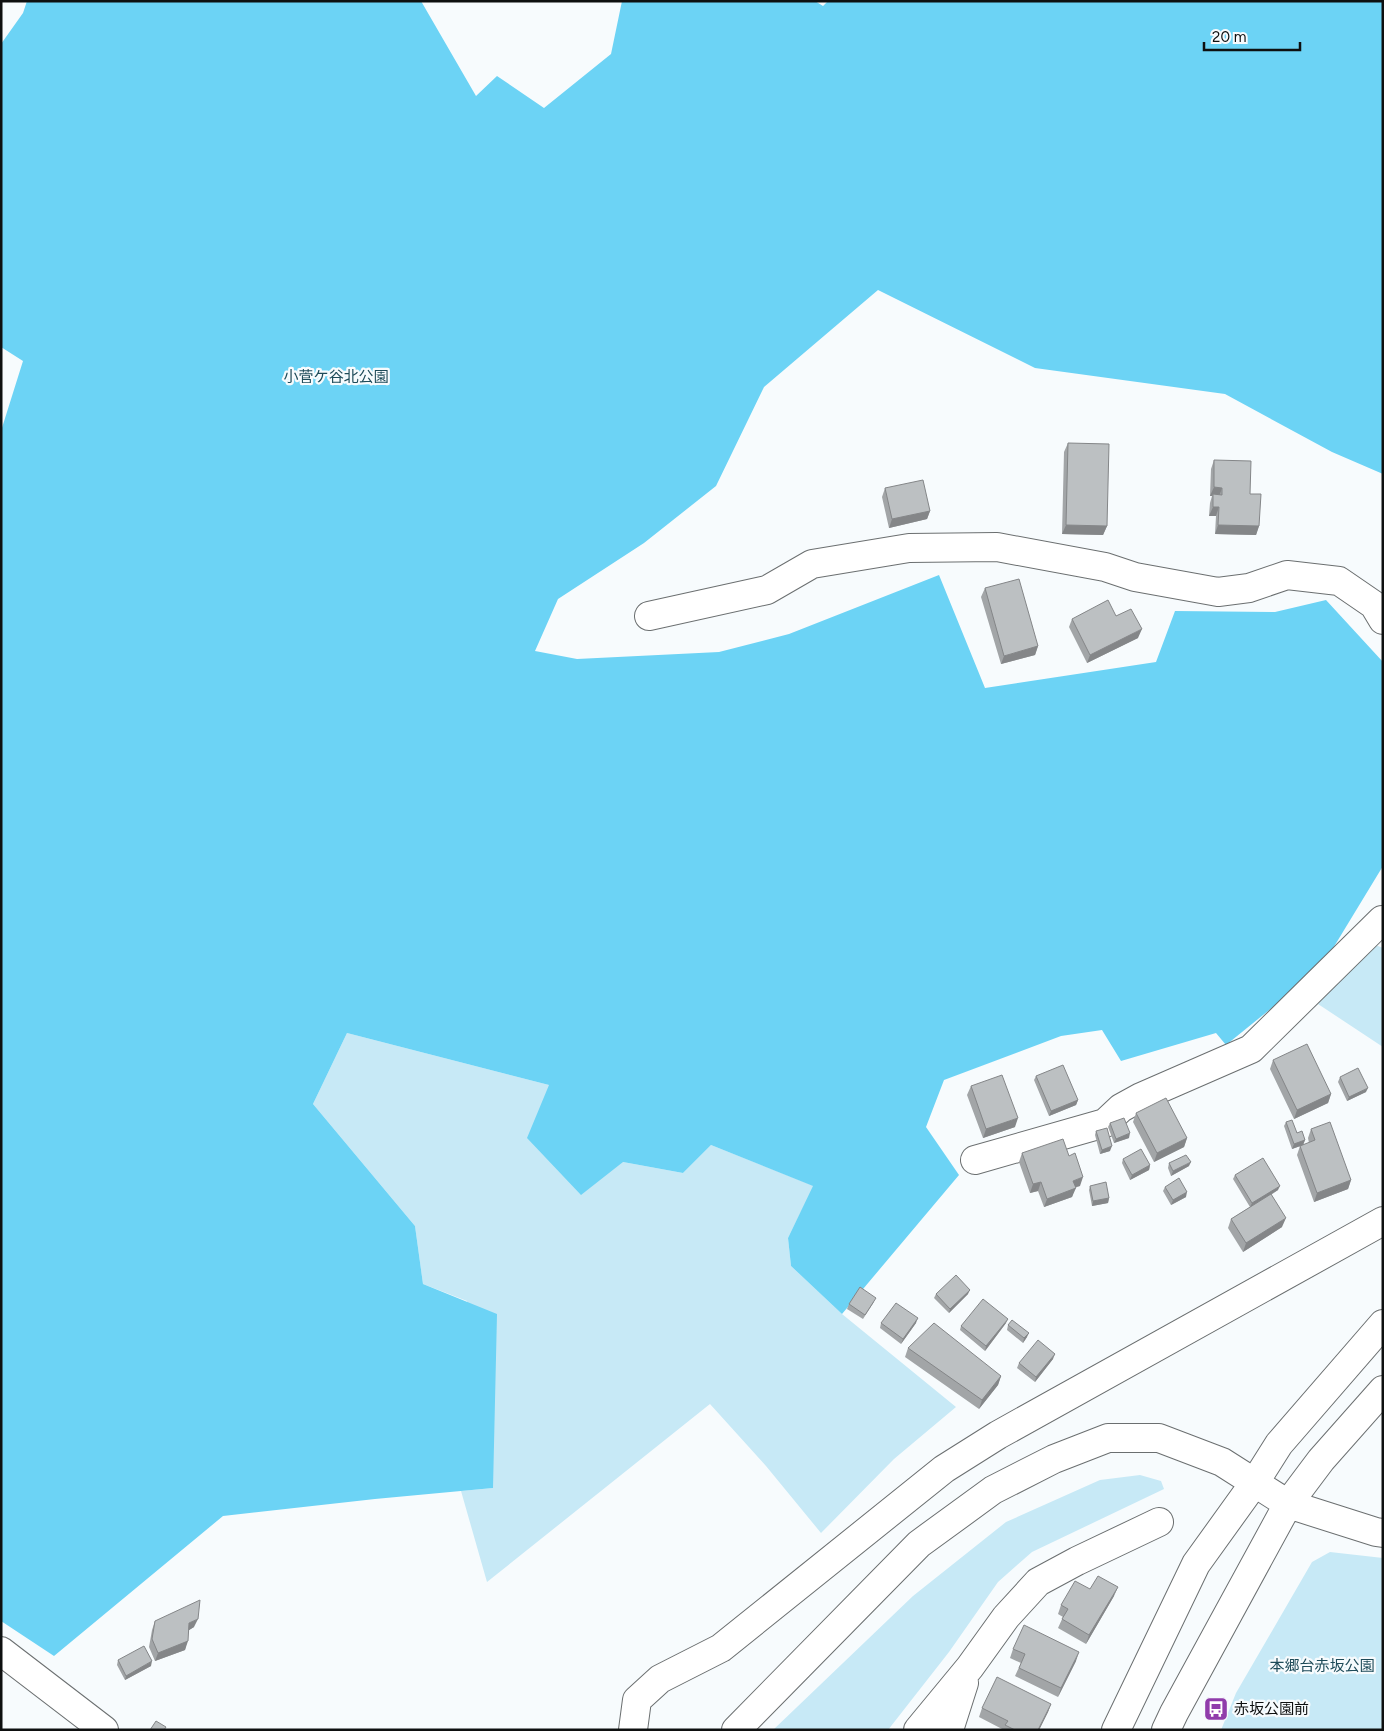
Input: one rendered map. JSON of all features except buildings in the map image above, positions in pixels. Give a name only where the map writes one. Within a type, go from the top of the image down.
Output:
[{"type":"street","points":[[649,616],[767,590],[812,564],[909,548],[997,548],[1105,567],[1135,577],[1218,592],[1249,588],[1286,575],[1339,581],[1374,606],[1383,620]]},
{"type":"street","points":[[975,1160],[1105,1123],[1121,1108],[1141,1097],[1251,1050],[1382,919]]},
{"type":"street","points":[[633,1730],[637,1700],[660,1678],[721,1648],[944,1469],[1006,1431],[1383,1221]]},
{"type":"street","points":[[1116,1730],[1196,1564],[1279,1444],[1383,1324]]},
{"type":"street","points":[[1166,1730],[1174,1712],[1288,1504],[1321,1460],[1383,1390]]},
{"type":"street","points":[[736,1730],[920,1544],[993,1490],[1054,1459],[1108,1438],[1159,1438],[1222,1462],[1288,1504],[1376,1532],[1383,1532]]},
{"type":"street","points":[[918,1730],[970,1667],[1006,1617],[1038,1582],[1077,1560],[1159,1522]]},
{"type":"street","points":[[1,1651],[104,1730]]},
{"type":"street","points":[[949,1730],[970,1667]]},
{"type":"green space","name":"小菅ケ谷北公園","points":[[27,1],[421,1],[476,96],[497,76],[544,108],[611,54],[622,1],[815,1],[823,6],[828,1],[1383,1],[1383,474],[1332,452],[1225,394],[1035,368],[878,290],[764,387],[716,486],[644,543],[558,599],[535,651],[577,659],[719,652],[789,634],[939,575],[985,688],[1156,662],[1175,611],[1275,612],[1326,600],[1383,662],[1383,866],[1321,968],[1226,1045],[1216,1033],[1121,1061],[1102,1030],[1061,1036],[944,1080],[926,1127],[959,1175],[842,1314],[791,1266],[788,1238],[813,1186],[711,1145],[683,1173],[623,1162],[581,1195],[527,1138],[549,1085],[347,1033],[313,1104],[415,1226],[423,1284],[497,1314],[493,1488],[223,1516],[54,1656],[1,1621],[1,431],[23,361],[1,347],[1,44],[23,13]]},
{"type":"green space","points":[[1373,944],[1383,948],[1383,1047],[1318,1004]]},
{"type":"green space","points":[[347,1033],[549,1085],[623,1162],[683,1173],[711,1145],[814,1186],[788,1238],[791,1266],[842,1314],[956,1407],[894,1459],[821,1533],[766,1466],[710,1404],[487,1582],[461,1491],[493,1488],[467,1301],[423,1284],[415,1226],[313,1104]]},
{"type":"green space","points":[[1140,1475],[1161,1481],[1164,1489],[1032,1552],[998,1582],[949,1652],[888,1730],[773,1730],[913,1596],[1006,1522],[1100,1480]]},
{"type":"green space","name":"本郷台赤坂公園","points":[[1330,1552],[1383,1558],[1383,1730],[1221,1730],[1236,1693],[1312,1562]]},
{"type":"place","name":"赤坂公園前","points":[[1216,1709]]}]
